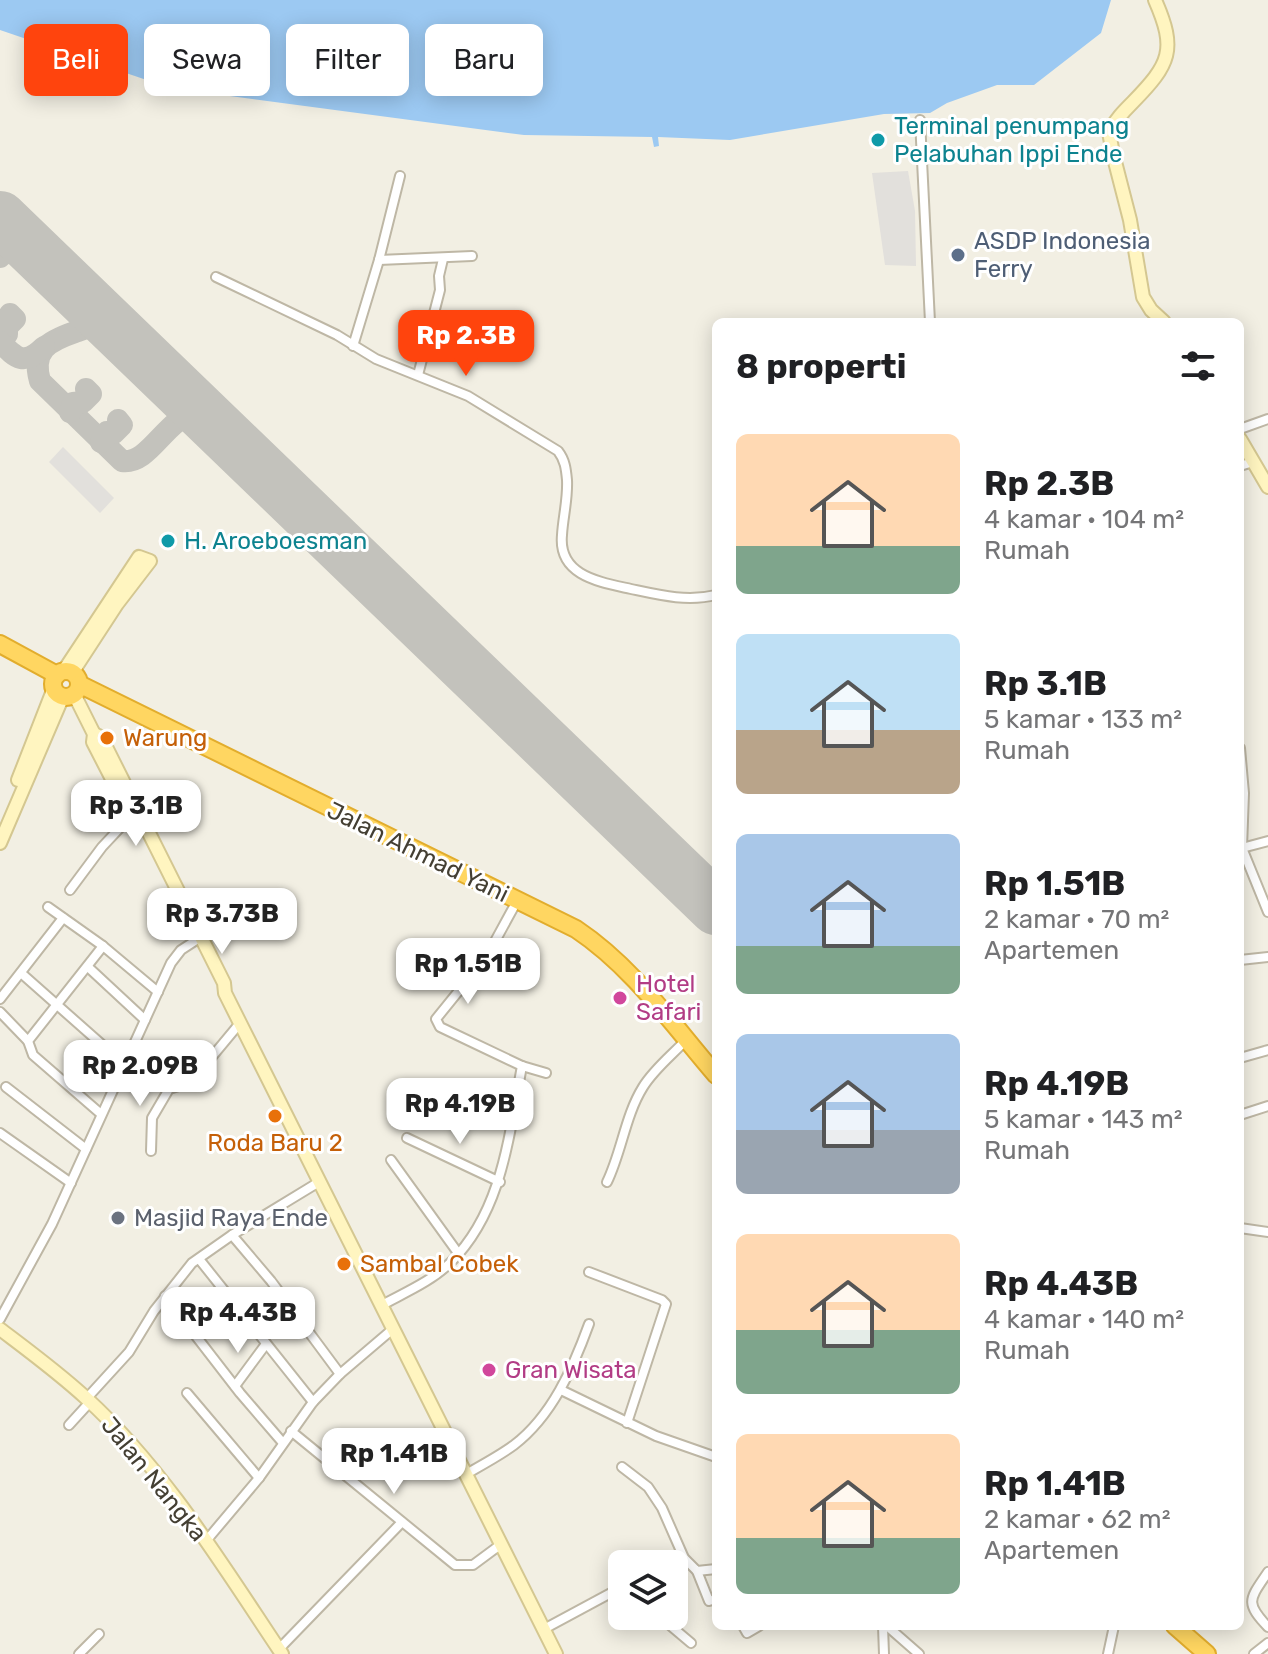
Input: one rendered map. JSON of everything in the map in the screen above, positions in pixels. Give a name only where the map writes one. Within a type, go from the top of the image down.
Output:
[{"type":"highway","name":"Jalan Ahmad Yani","points":[[0,644],[66,683],[576,929],[605,949],[629,972],[712,1070]]},
{"type":"highway","points":[[1180,1630],[1207,1654]]},
{"type":"street","points":[[1155,0],[1168,34],[1166,56],[1159,71],[1109,132],[1130,220],[1143,297],[1160,318]]},
{"type":"street","points":[[920,120],[930,318]]},
{"type":"street","points":[[353,346],[400,176]]},
{"type":"street","points":[[379,260],[472,256]]},
{"type":"street","points":[[418,375],[440,290],[443,259]]},
{"type":"street","points":[[216,277],[337,335],[376,359],[468,396],[546,443],[563,458],[567,486],[562,547],[568,563],[577,572],[601,582],[659,595],[687,599],[712,596]]},
{"type":"street","points":[[1244,428],[1268,419]]},
{"type":"street","points":[[1244,446],[1268,487]]},
{"type":"street","points":[[1244,465],[1253,462]]},
{"type":"street","points":[[0,823],[92,634],[145,559]]},
{"type":"street","points":[[66,683],[94,734],[93,742],[131,816],[198,939]]},
{"type":"street","points":[[0,843],[66,683]]},
{"type":"street","points":[[94,734],[101,737],[198,939],[217,987],[225,993],[556,1654]]},
{"type":"street","points":[[70,890],[102,847],[131,816]]},
{"type":"street","points":[[1244,847],[1268,841]]},
{"type":"street","points":[[1244,853],[1268,912]]},
{"type":"street","points":[[517,901],[487,956],[436,1019],[440,1027],[522,1066],[546,1073]]},
{"type":"street","points":[[48,907],[103,946],[158,992]]},
{"type":"street","points":[[0,999],[63,918]]},
{"type":"street","points":[[0,1319],[52,1224],[171,963],[181,950],[198,939]]},
{"type":"street","points":[[101,1114],[33,1055],[28,1041],[103,946]]},
{"type":"street","points":[[1244,960],[1268,957]]},
{"type":"street","points":[[88,967],[145,1020]]},
{"type":"street","points":[[21,973],[125,1065]]},
{"type":"street","points":[[0,1012],[28,1041]]},
{"type":"street","points":[[151,1151],[152,1118],[169,1089],[191,1082],[240,1023]]},
{"type":"street","points":[[607,1182],[639,1095],[651,1077],[686,1040]]},
{"type":"street","points":[[1244,1057],[1268,1050]]},
{"type":"street","points":[[382,1305],[432,1277],[458,1253],[485,1215],[500,1182],[522,1066]]},
{"type":"street","points":[[6,1087],[86,1149]]},
{"type":"street","points":[[1244,1114],[1268,1106]]},
{"type":"street","points":[[0,1133],[71,1183]]},
{"type":"street","points":[[407,1138],[500,1182]]},
{"type":"street","points":[[391,1160],[458,1253]]},
{"type":"street","points":[[69,1425],[129,1352],[180,1276],[232,1235],[319,1182]]},
{"type":"street","points":[[1244,1229],[1268,1232]]},
{"type":"street","points":[[232,1235],[271,1281],[340,1374]]},
{"type":"street","points":[[199,1259],[313,1402]]},
{"type":"street","points":[[589,1272],[666,1304],[627,1423]]},
{"type":"street","points":[[165,1296],[283,1443]]},
{"type":"street","points":[[466,1474],[514,1444],[535,1424],[561,1390],[589,1324]]},
{"type":"street","points":[[206,1541],[259,1478],[313,1402],[340,1374],[394,1328]]},
{"type":"street","name":"Jalan Nangka","points":[[0,1329],[88,1400],[155,1473],[206,1541],[280,1652]]},
{"type":"street","points":[[235,1386],[266,1344]]},
{"type":"street","points":[[561,1390],[656,1436],[712,1456]]},
{"type":"street","points":[[187,1393],[259,1478]]},
{"type":"street","points":[[291,1431],[445,1558],[462,1567],[473,1565],[500,1545]]},
{"type":"street","points":[[622,1467],[648,1487],[662,1508],[680,1550]]},
{"type":"street","points":[[280,1652],[402,1522]]},
{"type":"street","points":[[688,1562],[697,1571],[709,1601],[712,1600]]},
{"type":"street","points":[[697,1571],[712,1569]]},
{"type":"street","points":[[1268,1572],[1251,1597],[1250,1605],[1268,1627]]},
{"type":"street","points":[[544,1629],[608,1595]]},
{"type":"street","points":[[676,1630],[691,1643]]},
{"type":"street","points":[[884,1654],[885,1630]]},
{"type":"street","points":[[890,1630],[919,1654]]},
{"type":"street","points":[[1108,1654],[1113,1630]]},
{"type":"street","points":[[79,1654],[99,1634]]},
{"type":"street","points":[[1254,1654],[1268,1643]]},
{"type":"shaded area","points":[[908,171],[915,211],[916,266],[885,265],[872,173]]},
{"type":"shaded area","points":[[63,447],[114,498],[100,513],[49,462]]},
{"type":"water","points":[[0,0],[1111,0],[1101,33],[1034,85],[997,85],[947,103],[930,113],[884,114],[730,140],[658,137],[659,146],[654,147],[652,137],[524,135],[230,96],[270,96],[270,24],[144,24],[144,79],[128,74],[128,24],[24,24],[24,38],[0,30]]},
{"type":"taxiway","points":[[4,253],[8,238],[6,224]]},
{"type":"taxiway","points":[[0,257],[17,248],[35,252]]},
{"type":"taxiway","points":[[0,339],[7,334],[7,327],[15,319],[10,314]]},
{"type":"taxiway","points":[[117,331],[101,326],[91,327],[50,343],[40,354],[40,381],[122,461],[141,456],[185,416],[196,413],[209,419]]},
{"type":"taxiway","points":[[0,342],[21,358],[31,357],[44,347]]},
{"type":"taxiway","points":[[70,412],[73,403],[83,402],[91,394],[86,389]]},
{"type":"taxiway","points":[[101,442],[107,432],[114,433],[122,425],[118,420]]},
{"type":"runway","points":[[0,218],[712,904]]},
{"type":"place","name":"Terminal penumpang Pelabuhan Ippi Ende","points":[[878,140]]},
{"type":"place","name":"ASDP Indonesia Ferry","points":[[958,255]]},
{"type":"place","name":"H. Aroeboesman","points":[[168,541]]},
{"type":"place","name":"Warung","points":[[107,738]]},
{"type":"place","name":"Hotel Safari","points":[[620,998]]},
{"type":"place","name":"Roda Baru 2","points":[[275,1116]]},
{"type":"place","name":"Masjid Raya Ende","points":[[118,1218]]},
{"type":"place","name":"Sambal Cobek","points":[[344,1264]]},
{"type":"place","name":"Gran Wisata","points":[[489,1370]]}]
